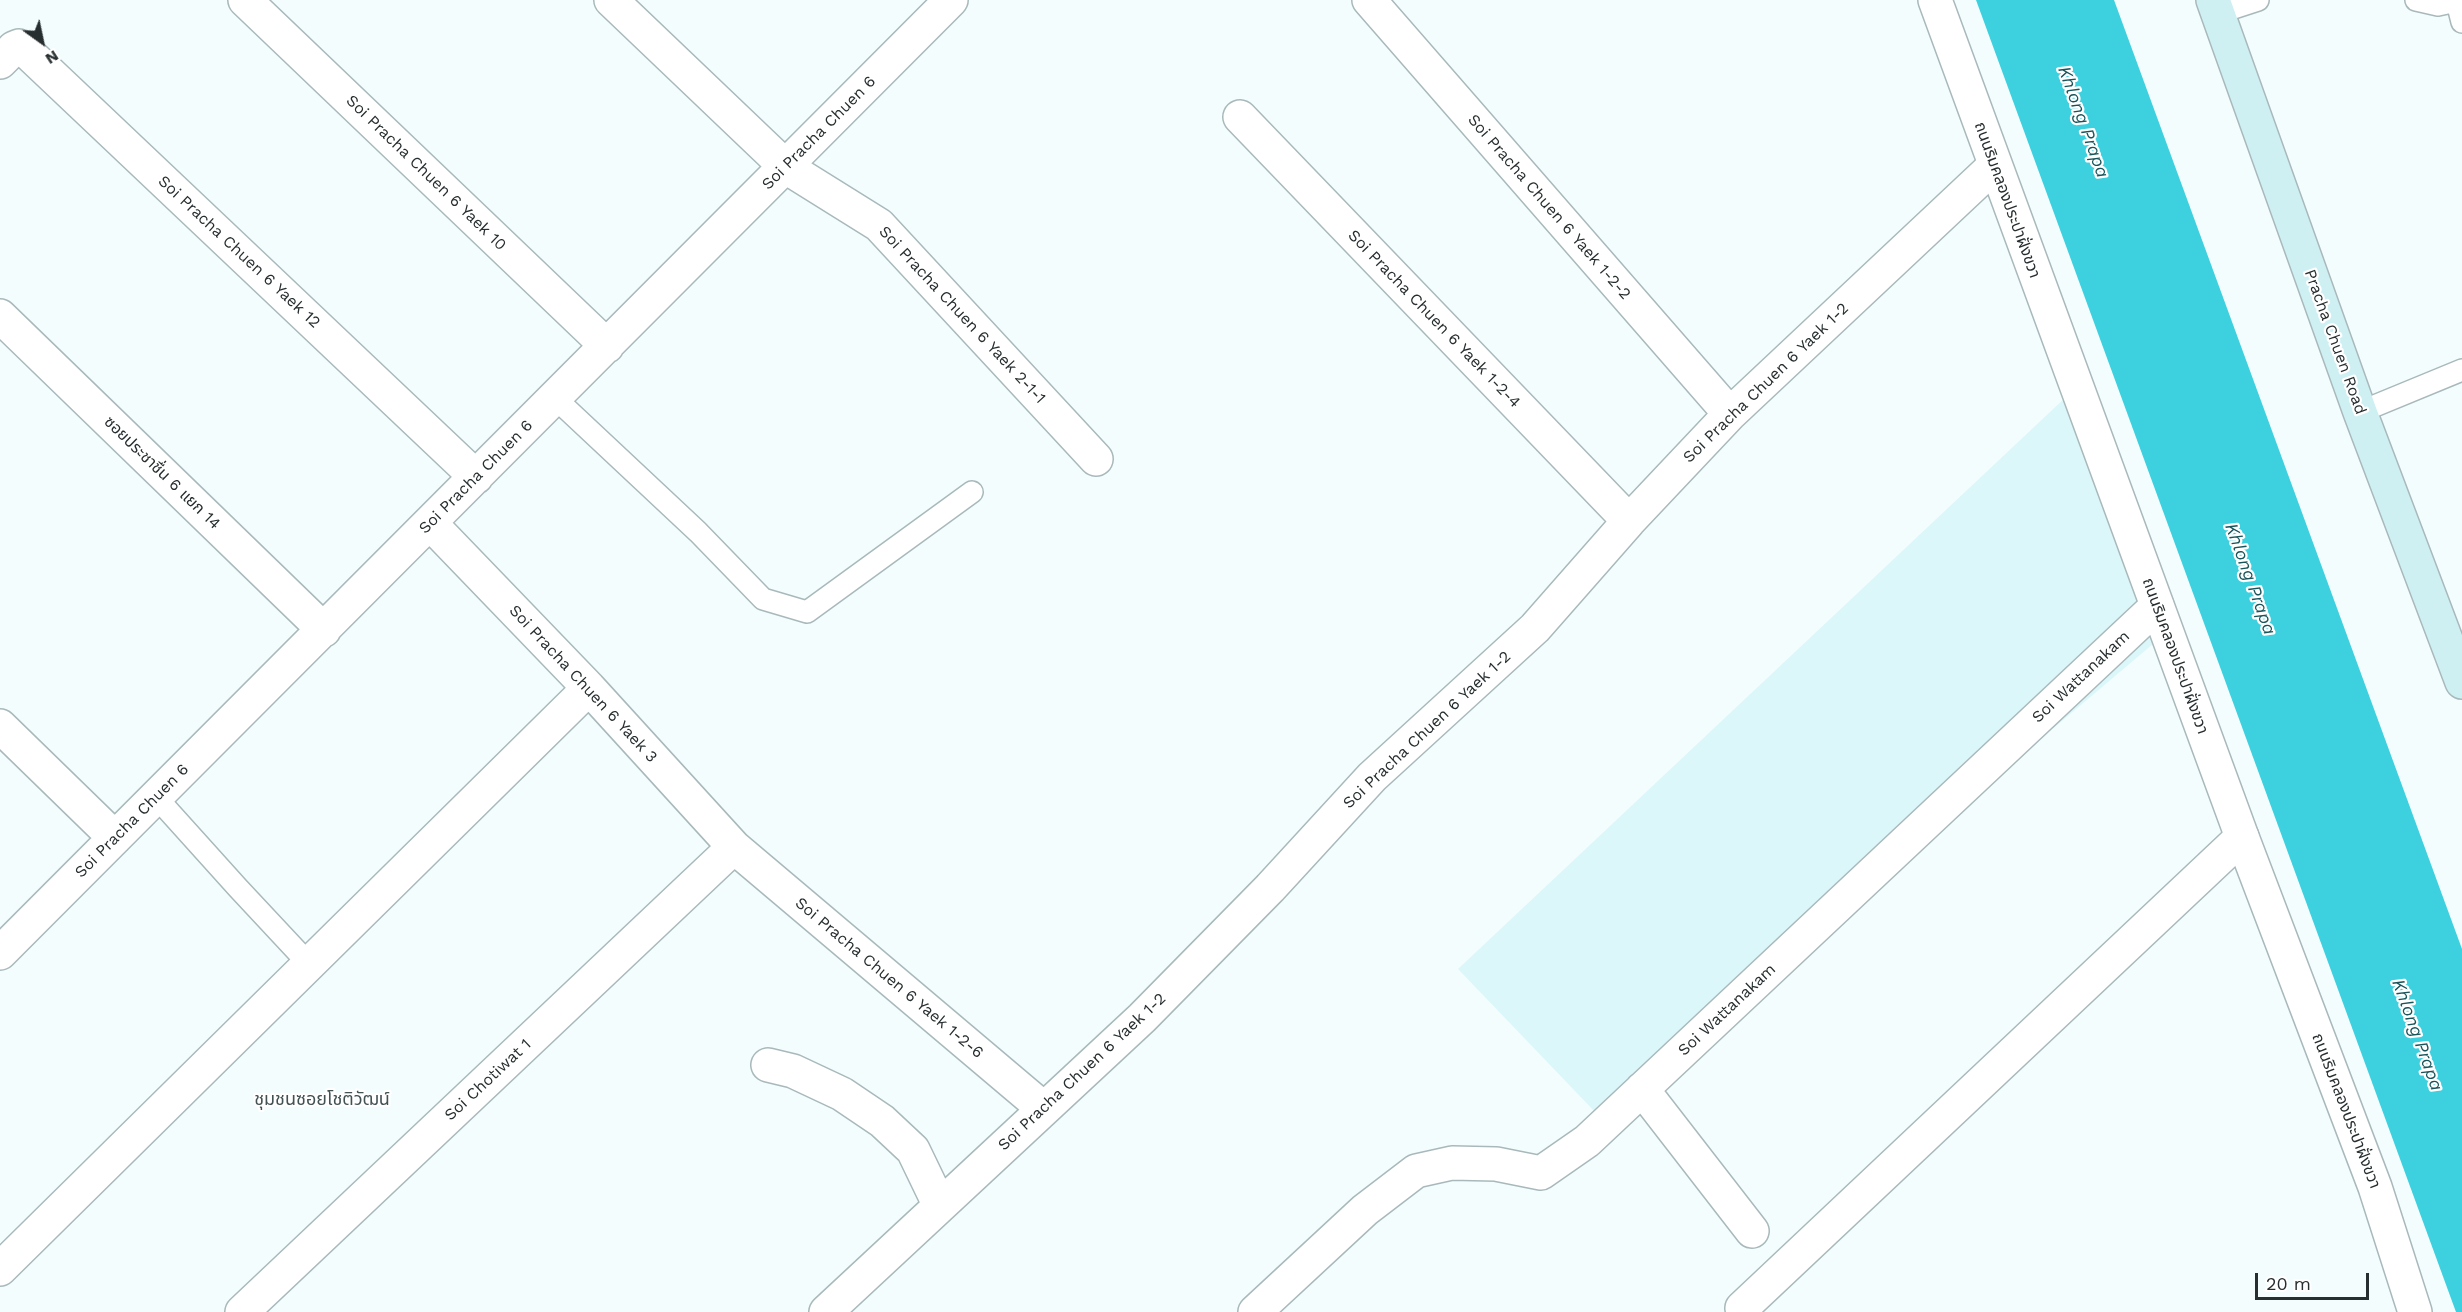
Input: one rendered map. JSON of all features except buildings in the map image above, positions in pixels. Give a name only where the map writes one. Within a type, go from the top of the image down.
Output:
[{"type":"main road","name":"Pracha Chuen Road","points":[[2215,7],[2360,412],[2462,682]]},
{"type":"street","name":"Soi Pracha Chuen 6 Yaek 10","points":[[245,0],[607,346]]},
{"type":"street","name":"Soi Pracha Chuen 6 Yaek 2-1-1","points":[[611,0],[786,167],[879,225],[1096,459]]},
{"type":"street","name":"Soi Pracha Chuen 6","points":[[0,953],[951,0]]},
{"type":"street","name":"Soi Pracha Chuen 6 Yaek 1-2-2","points":[[1369,0],[1730,414]]},
{"type":"street","name":"ถนนริมคลองประปาฝั่งขวา","points":[[1935,0],[2242,837],[2375,1187],[2414,1312]]},
{"type":"street","name":"Soi Pracha Chuen 6 Yaek 12","points":[[0,62],[14,48],[19,46],[24,48],[476,477]]},
{"type":"street","name":"Soi Pracha Chuen 6 Yaek 1-2-4","points":[[1240,117],[1629,521]]},
{"type":"street","name":"Soi Pracha Chuen 6 Yaek 1-2","points":[[826,1312],[1142,1018],[1270,888],[1372,777],[1535,628],[1629,521],[1730,414],[1994,166]]},
{"type":"street","name":"ซอยประชาชื่น 6 แยก 14","points":[[0,316],[324,630]]},
{"type":"street","name":"Soi Pracha Chuen 6 Yaek 3","points":[[430,523],[589,688],[734,847]]},
{"type":"street","name":"Soi Wattanakam","points":[[1255,1312],[1365,1210],[1416,1171],[1452,1163],[1496,1164],[1541,1173],[1587,1141],[2157,606]]},
{"type":"street","points":[[0,1269],[589,688]]},
{"type":"street","points":[[0,726],[115,838]]},
{"type":"street","points":[[1742,1308],[2242,837]]},
{"type":"street","name":"Soi Pracha Chuen 6 Yaek 1-2-6","points":[[734,847],[1044,1109]]},
{"type":"street","name":"Soi Chotiwat 1","points":[[242,1312],[734,847]]},
{"type":"street","points":[[768,1065],[793,1071],[842,1094],[882,1121],[913,1150],[940,1206]]},
{"type":"street","points":[[1642,1089],[1752,1231]]},
{"type":"lane","points":[[2215,7],[2258,0]]},
{"type":"lane","points":[[2416,0],[2460,8]]},
{"type":"lane","points":[[2360,412],[2462,370]]},
{"type":"lane","points":[[555,398],[698,531],[763,599],[807,612],[972,492]]},
{"type":"lane","points":[[156,797],[309,964]]},
{"type":"shaded area","points":[[2067,396],[2153,644],[1597,1114],[1458,969]]},
{"type":"water","name":"Khlong Prapa","points":[[1976,0],[2114,0],[2462,949],[2462,1312],[2456,1312]]},
{"type":"district","name":"ชุมชนซอยโชติวัฒน์","points":[[322,1100]]}]
